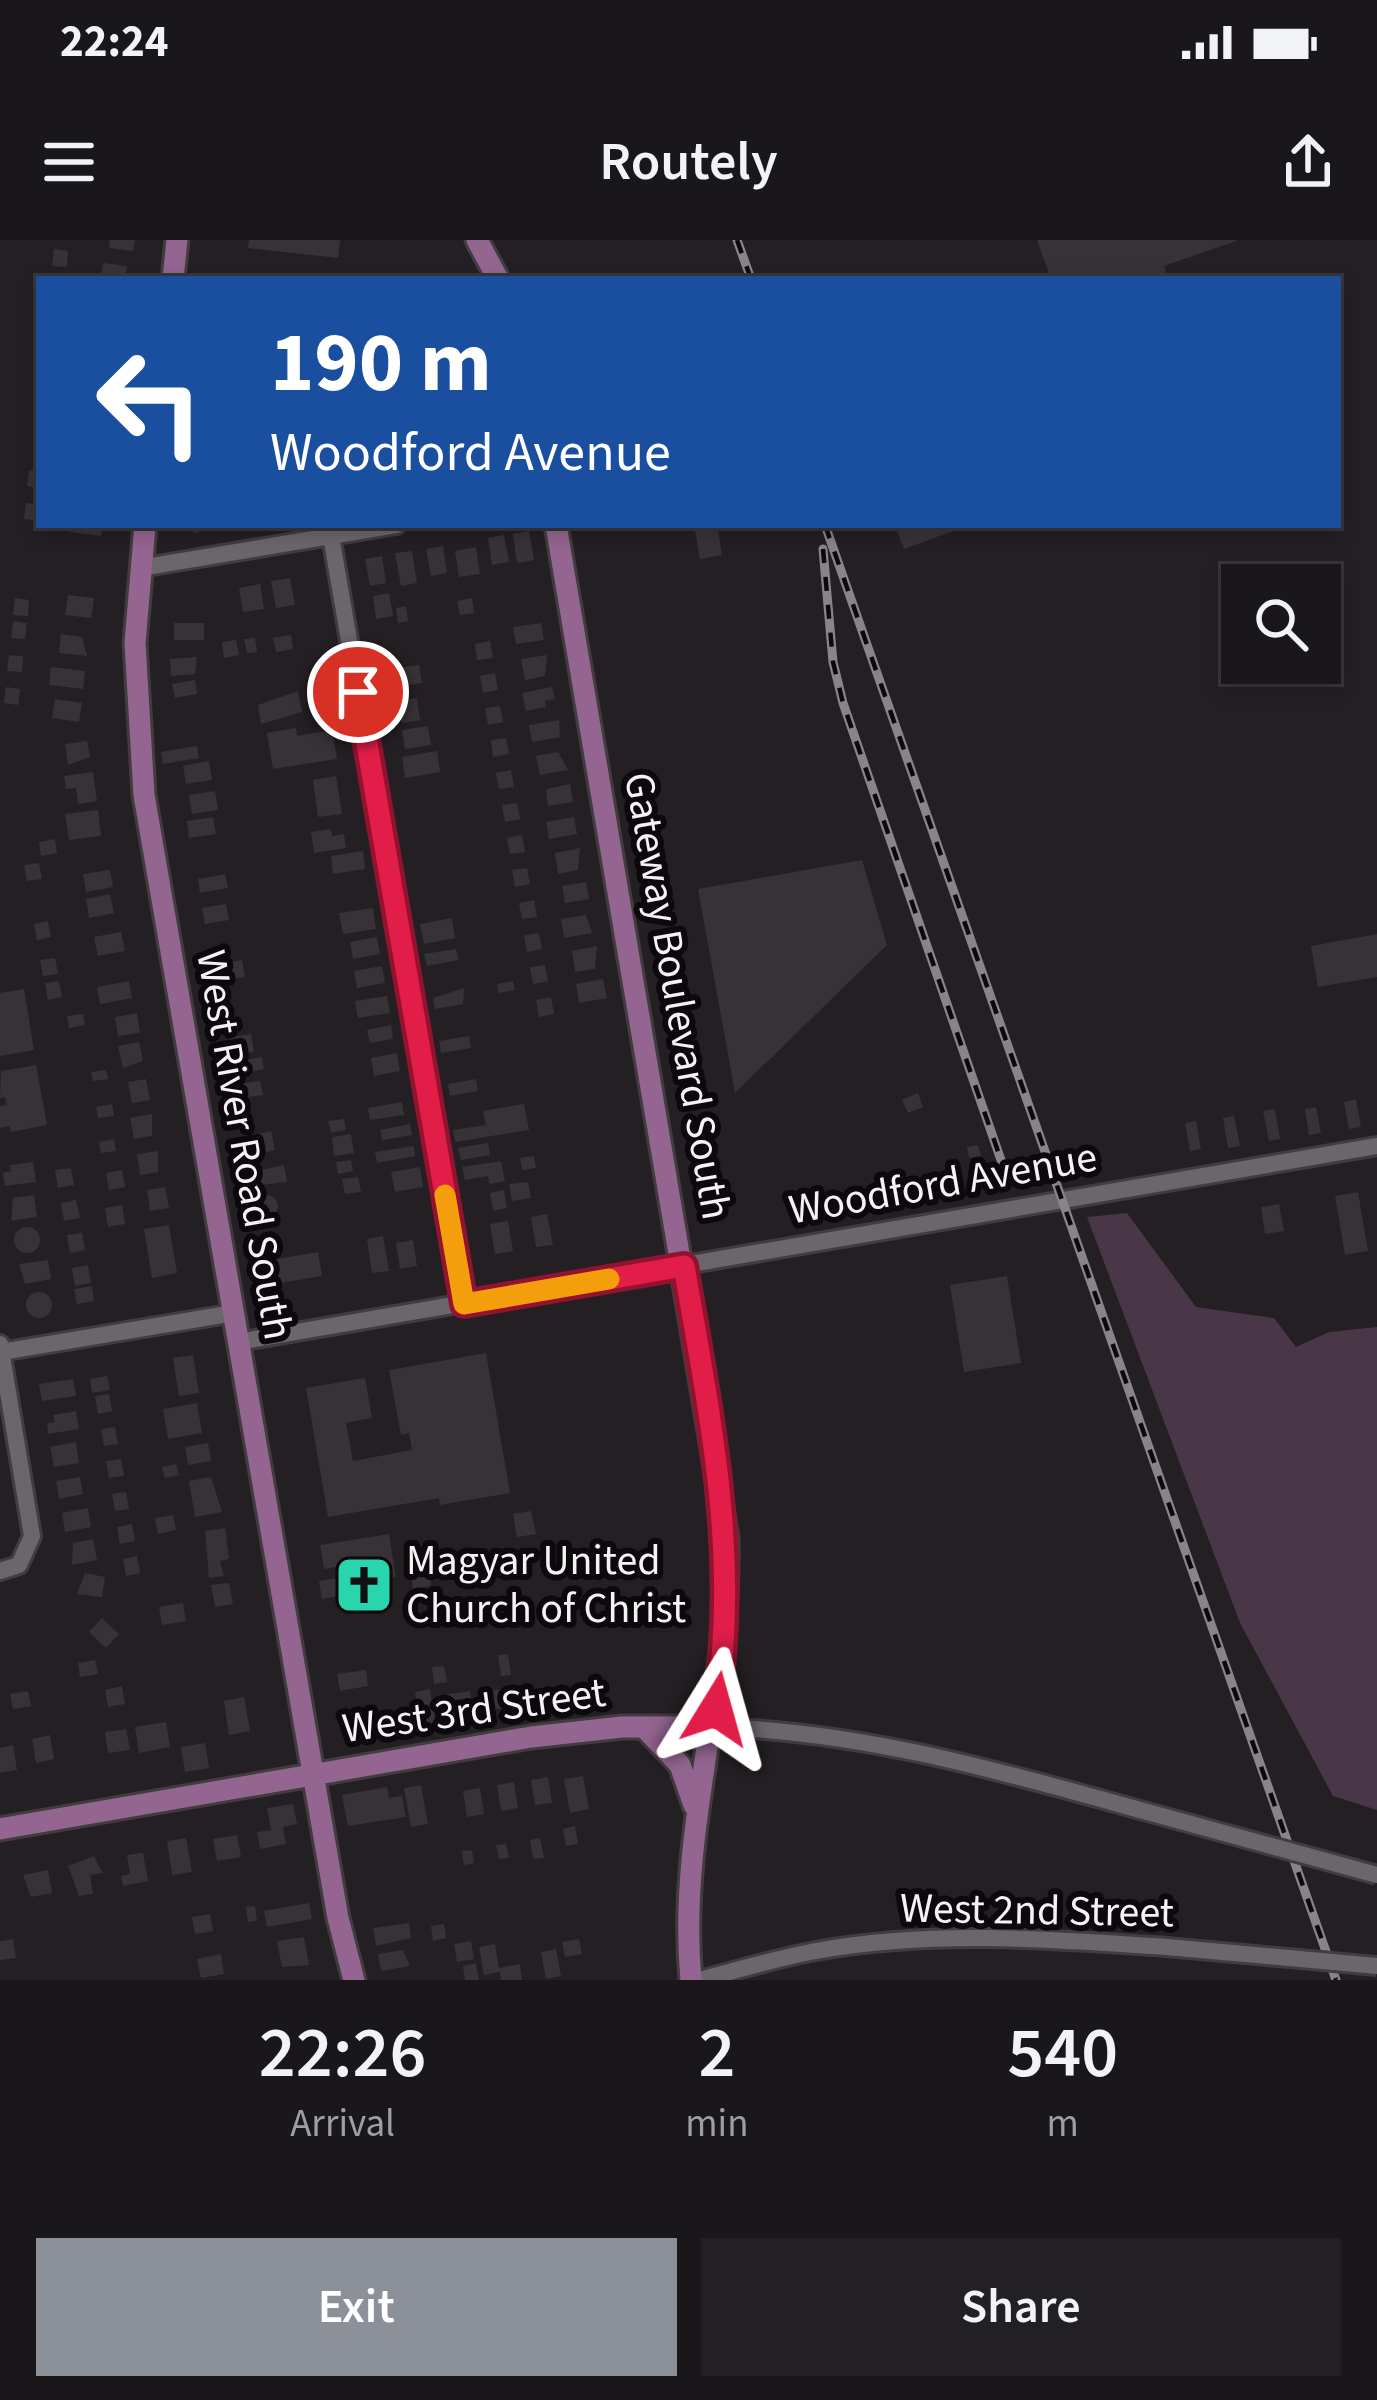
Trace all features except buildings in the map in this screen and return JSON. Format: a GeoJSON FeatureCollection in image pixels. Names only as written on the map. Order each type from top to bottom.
{"type":"FeatureCollection","features":[{"type":"Feature","properties":{"kind":"main road"},"geometry":{"type":"LineString","coordinates":[[173,276],[177,240]]}},
{"type":"Feature","properties":{"kind":"main road"},"geometry":{"type":"LineString","coordinates":[[477,240],[496,276]]}},
{"type":"Feature","properties":{"kind":"main road","name":"West River Road South"},"geometry":{"type":"LineString","coordinates":[[145,528],[135,644],[144,795],[314,1775],[354,1980]]}},
{"type":"Feature","properties":{"kind":"main road","name":"Gateway Boulevard South"},"geometry":{"type":"LineString","coordinates":[[557,528],[727,1538],[725,1650],[696,1811],[686,1898],[695,1980]]}},
{"type":"Feature","properties":{"kind":"main road"},"geometry":{"type":"LineString","coordinates":[[644,1727],[680,1765],[696,1811]]}},
{"type":"Feature","properties":{"kind":"main road","name":"West 3rd Street"},"geometry":{"type":"LineString","coordinates":[[0,1829],[531,1737],[644,1727],[713,1727]]}},
{"type":"Feature","properties":{"kind":"street"},"geometry":{"type":"LineString","coordinates":[[140,568],[379,528]]}},
{"type":"Feature","properties":{"kind":"street"},"geometry":{"type":"LineString","coordinates":[[332,536],[464,1304]]}},
{"type":"Feature","properties":{"kind":"street","name":"Woodford Avenue"},"geometry":{"type":"LineString","coordinates":[[238,1342],[1377,1146]]}},
{"type":"Feature","properties":{"kind":"street"},"geometry":{"type":"LineString","coordinates":[[0,1571],[19,1565],[32,1537],[1,1348],[234,1313]]}},
{"type":"Feature","properties":{"kind":"street","name":"West 3rd Street"},"geometry":{"type":"LineString","coordinates":[[713,1727],[787,1729],[878,1742],[1377,1875]]}},
{"type":"Feature","properties":{"kind":"street","name":"West 2nd Street"},"geometry":{"type":"LineString","coordinates":[[695,1980],[818,1950],[1003,1939],[1167,1947],[1377,1966]]}},
{"type":"Feature","properties":{"kind":"shaded area"},"geometry":{"type":"Polygon","coordinates":[[[1127,1213],[1196,1307],[1274,1318],[1296,1347],[1329,1332],[1377,1327],[1377,1810],[1333,1796],[1240,1623],[1087,1217],[1127,1213]]]}},
{"type":"Feature","properties":{"kind":"railway"},"geometry":{"type":"LineString","coordinates":[[737,240],[750,276]]}},
{"type":"Feature","properties":{"kind":"railway"},"geometry":{"type":"LineString","coordinates":[[826,528],[1336,1980]]}},
{"type":"Feature","properties":{"kind":"railway"},"geometry":{"type":"LineString","coordinates":[[823,549],[833,662],[843,703],[1002,1163]]}},
{"type":"Feature","properties":{"kind":"slow traffic"},"geometry":{"type":"LineString","coordinates":[[445,1195],[464,1304],[609,1279]]}},
{"type":"Feature","properties":{"kind":"place","name":"Magyar United Church of Christ"},"geometry":{"type":"Point","coordinates":[364,1585]}},
{"type":"Feature","properties":{"kind":"route"},"geometry":{"type":"LineString","coordinates":[[358,692],[464,1304],[684,1266],[727,1538],[729,1594],[716,1709]]}}]}
